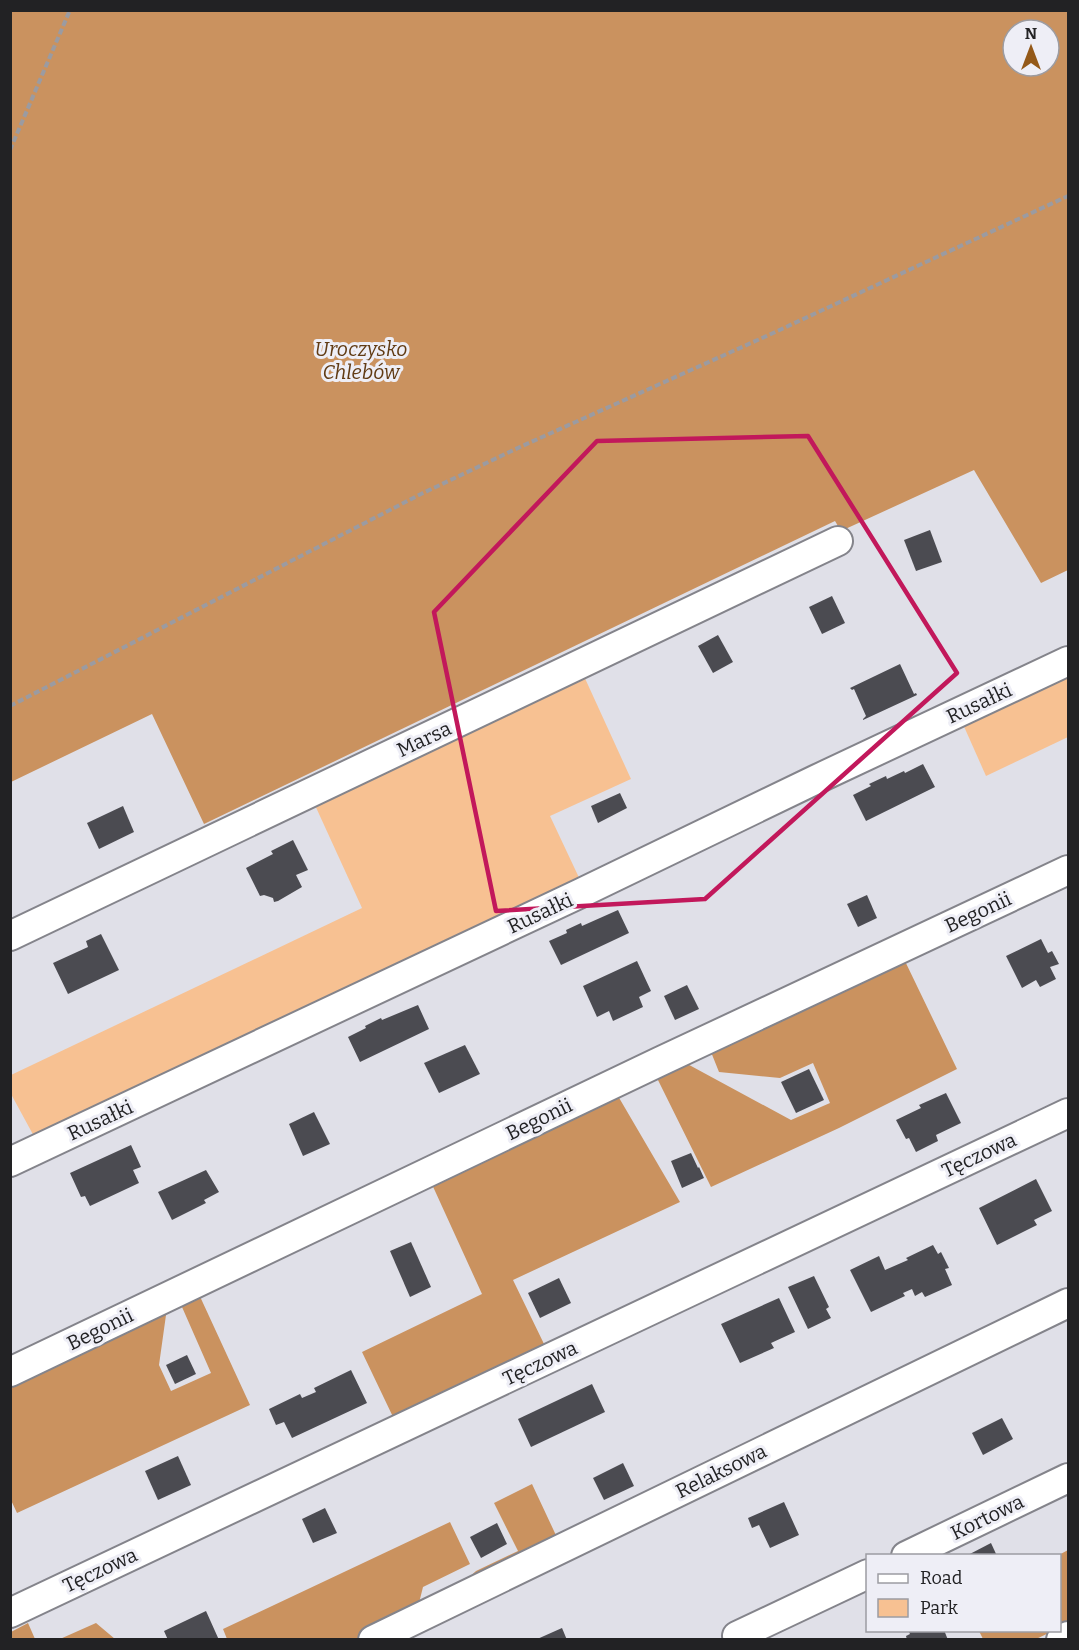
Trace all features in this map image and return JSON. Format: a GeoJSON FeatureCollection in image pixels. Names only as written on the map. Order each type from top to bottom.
{"type":"FeatureCollection","features":[{"type":"Feature","properties":{"kind":"street","name":"Marsa"},"geometry":{"type":"LineString","coordinates":[[10,936],[837,542]]}},
{"type":"Feature","properties":{"kind":"street","name":"Rusałki"},"geometry":{"type":"LineString","coordinates":[[10,1162],[1068,661]]}},
{"type":"Feature","properties":{"kind":"street","name":"Begonii"},"geometry":{"type":"LineString","coordinates":[[10,1372],[1068,870]]}},
{"type":"Feature","properties":{"kind":"street","name":"Tęczowa"},"geometry":{"type":"LineString","coordinates":[[10,1612],[1068,1113]]}},
{"type":"Feature","properties":{"kind":"street","name":"Relaksowa"},"geometry":{"type":"LineString","coordinates":[[373,1640],[1068,1303]]}},
{"type":"Feature","properties":{"kind":"street","name":"Kortowa"},"geometry":{"type":"LineString","coordinates":[[910,1554],[1068,1478]]}},
{"type":"Feature","properties":{"kind":"street"},"geometry":{"type":"LineString","coordinates":[[738,1636],[866,1574]]}},
{"type":"Feature","properties":{"kind":"street"},"geometry":{"type":"LineString","coordinates":[[1060,1640],[1068,1636]]}},
{"type":"Feature","properties":{"kind":"path"},"geometry":{"type":"LineString","coordinates":[[10,150],[70,10]]}},
{"type":"Feature","properties":{"kind":"path"},"geometry":{"type":"LineString","coordinates":[[10,706],[421,494],[1068,196]]}},
{"type":"Feature","properties":{"kind":"highlighted area"},"geometry":{"type":"Polygon","coordinates":[[[808,436],[957,673],[705,899],[496,911],[434,612],[597,441],[808,436]]]}},
{"type":"Feature","properties":{"kind":"green space","name":"Uroczysko Chlebów"},"geometry":{"type":"Polygon","coordinates":[[[11,11],[1068,11],[1068,570],[1041,583],[974,470],[841,531],[835,521],[204,824],[152,714],[11,782],[11,11]]]}},
{"type":"Feature","properties":{"kind":"green space"},"geometry":{"type":"Polygon","coordinates":[[[1068,671],[1068,737],[986,776],[962,722],[1068,671]]]}},
{"type":"Feature","properties":{"kind":"green space"},"geometry":{"type":"Polygon","coordinates":[[[583,674],[631,779],[550,816],[582,884],[36,1140],[11,1094],[11,1075],[362,908],[314,803],[583,674]]]}},
{"type":"Feature","properties":{"kind":"green space"},"geometry":{"type":"Polygon","coordinates":[[[903,957],[957,1069],[839,1128],[711,1187],[654,1072],[680,1060],[791,1120],[830,1103],[813,1063],[780,1078],[719,1072],[709,1047],[903,957]]]}},
{"type":"Feature","properties":{"kind":"green space"},"geometry":{"type":"Polygon","coordinates":[[[618,1096],[680,1202],[513,1280],[545,1346],[394,1419],[362,1352],[482,1294],[430,1180],[618,1096]]]}},
{"type":"Feature","properties":{"kind":"green space"},"geometry":{"type":"Polygon","coordinates":[[[197,1290],[250,1405],[17,1513],[10,1498],[10,1379],[155,1311],[166,1315],[159,1365],[171,1391],[211,1373],[182,1307],[184,1296],[197,1290]]]}},
{"type":"Feature","properties":{"kind":"green space"},"geometry":{"type":"Polygon","coordinates":[[[532,1484],[561,1546],[442,1602],[476,1571],[518,1551],[494,1503],[532,1484]]]}},
{"type":"Feature","properties":{"kind":"green space"},"geometry":{"type":"Polygon","coordinates":[[[450,1522],[470,1564],[423,1587],[416,1615],[364,1639],[227,1639],[223,1629],[450,1522]]]}},
{"type":"Feature","properties":{"kind":"green space"},"geometry":{"type":"Polygon","coordinates":[[[1068,1550],[1068,1623],[1061,1627],[1061,1554],[1068,1550]]]}},
{"type":"Feature","properties":{"kind":"green space"},"geometry":{"type":"Polygon","coordinates":[[[28,1623],[35,1639],[11,1639],[11,1632],[28,1623]]]}},
{"type":"Feature","properties":{"kind":"green space"},"geometry":{"type":"Polygon","coordinates":[[[96,1623],[115,1639],[60,1639],[96,1623]]]}},
{"type":"Feature","properties":{"kind":"green space"},"geometry":{"type":"Polygon","coordinates":[[[980,1632],[1051,1632],[1034,1640],[983,1639],[980,1632]]]}},
{"type":"Feature","properties":{"kind":"building"},"geometry":{"type":"Polygon","coordinates":[[[930,530],[942,562],[916,571],[904,540],[930,530]]]}},
{"type":"Feature","properties":{"kind":"building"},"geometry":{"type":"Polygon","coordinates":[[[832,596],[845,623],[822,634],[809,607],[832,596]]]}},
{"type":"Feature","properties":{"kind":"building"},"geometry":{"type":"Polygon","coordinates":[[[718,635],[733,662],[713,673],[698,646],[718,635]]]}},
{"type":"Feature","properties":{"kind":"building"},"geometry":{"type":"Polygon","coordinates":[[[900,664],[914,694],[917,695],[863,720],[866,716],[854,689],[850,688],[900,664]]]}},
{"type":"Feature","properties":{"kind":"building"},"geometry":{"type":"Polygon","coordinates":[[[923,764],[935,787],[866,821],[853,795],[886,776],[887,779],[923,764]]]}},
{"type":"Feature","properties":{"kind":"building"},"geometry":{"type":"Polygon","coordinates":[[[620,793],[627,808],[598,823],[591,806],[620,793]]]}},
{"type":"Feature","properties":{"kind":"building"},"geometry":{"type":"Polygon","coordinates":[[[123,806],[134,832],[99,849],[87,823],[123,806]]]}},
{"type":"Feature","properties":{"kind":"building"},"geometry":{"type":"Polygon","coordinates":[[[293,840],[308,870],[296,875],[302,887],[274,902],[273,898],[260,896],[246,868],[273,854],[271,851],[293,840]]]}},
{"type":"Feature","properties":{"kind":"building"},"geometry":{"type":"Polygon","coordinates":[[[867,895],[877,918],[858,927],[847,904],[867,895]]]}},
{"type":"Feature","properties":{"kind":"building"},"geometry":{"type":"Polygon","coordinates":[[[618,910],[629,933],[561,965],[549,941],[567,933],[566,930],[581,923],[582,926],[618,910]]]}},
{"type":"Feature","properties":{"kind":"building"},"geometry":{"type":"Polygon","coordinates":[[[101,934],[119,970],[68,994],[53,963],[88,947],[86,941],[101,934]]]}},
{"type":"Feature","properties":{"kind":"building"},"geometry":{"type":"Polygon","coordinates":[[[1041,939],[1048,953],[1052,951],[1059,964],[1050,967],[1056,979],[1040,987],[1036,980],[1022,988],[1006,956],[1041,939]]]}},
{"type":"Feature","properties":{"kind":"building"},"geometry":{"type":"Polygon","coordinates":[[[637,961],[651,991],[639,997],[643,1007],[613,1021],[609,1011],[597,1017],[583,986],[637,961]]]}},
{"type":"Feature","properties":{"kind":"building"},"geometry":{"type":"Polygon","coordinates":[[[687,985],[699,1009],[675,1020],[664,996],[687,985]]]}},
{"type":"Feature","properties":{"kind":"building"},"geometry":{"type":"Polygon","coordinates":[[[418,1005],[429,1029],[360,1062],[348,1037],[381,1018],[382,1020],[418,1005]]]}},
{"type":"Feature","properties":{"kind":"building"},"geometry":{"type":"Polygon","coordinates":[[[465,1045],[480,1074],[439,1093],[424,1063],[465,1045]]]}},
{"type":"Feature","properties":{"kind":"building"},"geometry":{"type":"Polygon","coordinates":[[[809,1069],[824,1100],[796,1113],[781,1082],[809,1069]]]}},
{"type":"Feature","properties":{"kind":"building"},"geometry":{"type":"Polygon","coordinates":[[[946,1093],[961,1123],[936,1135],[938,1141],[916,1152],[896,1120],[921,1108],[919,1105],[946,1093]]]}},
{"type":"Feature","properties":{"kind":"building"},"geometry":{"type":"Polygon","coordinates":[[[314,1112],[330,1144],[303,1156],[289,1124],[314,1112]]]}},
{"type":"Feature","properties":{"kind":"building"},"geometry":{"type":"Polygon","coordinates":[[[131,1145],[141,1167],[133,1170],[139,1183],[90,1206],[85,1196],[81,1197],[70,1173],[131,1145]]]}},
{"type":"Feature","properties":{"kind":"building"},"geometry":{"type":"Polygon","coordinates":[[[691,1153],[704,1178],[682,1188],[671,1161],[691,1153]]]}},
{"type":"Feature","properties":{"kind":"building"},"geometry":{"type":"Polygon","coordinates":[[[206,1170],[219,1192],[204,1200],[206,1203],[172,1220],[158,1192],[206,1170]]]}},
{"type":"Feature","properties":{"kind":"building"},"geometry":{"type":"Polygon","coordinates":[[[1036,1179],[1052,1211],[1034,1220],[1037,1225],[997,1245],[979,1208],[1036,1179]]]}},
{"type":"Feature","properties":{"kind":"building"},"geometry":{"type":"Polygon","coordinates":[[[411,1242],[431,1287],[410,1297],[390,1251],[411,1242]]]}},
{"type":"Feature","properties":{"kind":"building"},"geometry":{"type":"Polygon","coordinates":[[[933,1245],[938,1254],[941,1252],[949,1268],[945,1269],[952,1285],[925,1297],[922,1292],[915,1296],[912,1289],[903,1293],[905,1296],[871,1312],[850,1270],[879,1256],[885,1270],[933,1245]]]}},
{"type":"Feature","properties":{"kind":"building"},"geometry":{"type":"Polygon","coordinates":[[[814,1276],[829,1307],[826,1309],[831,1318],[808,1329],[788,1287],[814,1276]]]}},
{"type":"Feature","properties":{"kind":"building"},"geometry":{"type":"Polygon","coordinates":[[[559,1278],[571,1303],[540,1318],[528,1293],[559,1278]]]}},
{"type":"Feature","properties":{"kind":"building"},"geometry":{"type":"Polygon","coordinates":[[[779,1298],[795,1332],[771,1343],[774,1348],[740,1363],[721,1324],[779,1298]]]}},
{"type":"Feature","properties":{"kind":"building"},"geometry":{"type":"Polygon","coordinates":[[[187,1355],[196,1374],[175,1384],[166,1365],[187,1355]]]}},
{"type":"Feature","properties":{"kind":"building"},"geometry":{"type":"Polygon","coordinates":[[[351,1370],[367,1403],[292,1438],[284,1422],[276,1425],[269,1409],[300,1394],[302,1398],[316,1392],[314,1388],[351,1370]]]}},
{"type":"Feature","properties":{"kind":"building"},"geometry":{"type":"Polygon","coordinates":[[[592,1384],[605,1412],[531,1447],[518,1419],[592,1384]]]}},
{"type":"Feature","properties":{"kind":"building"},"geometry":{"type":"Polygon","coordinates":[[[1002,1418],[1013,1439],[983,1455],[972,1433],[1002,1418]]]}},
{"type":"Feature","properties":{"kind":"building"},"geometry":{"type":"Polygon","coordinates":[[[178,1456],[191,1485],[158,1500],[145,1471],[178,1456]]]}},
{"type":"Feature","properties":{"kind":"building"},"geometry":{"type":"Polygon","coordinates":[[[623,1463],[634,1486],[604,1500],[593,1478],[623,1463]]]}},
{"type":"Feature","properties":{"kind":"building"},"geometry":{"type":"Polygon","coordinates":[[[784,1502],[799,1535],[770,1548],[759,1525],[752,1528],[748,1518],[784,1502]]]}},
{"type":"Feature","properties":{"kind":"building"},"geometry":{"type":"Polygon","coordinates":[[[325,1508],[337,1533],[313,1543],[302,1519],[325,1508]]]}},
{"type":"Feature","properties":{"kind":"building"},"geometry":{"type":"Polygon","coordinates":[[[497,1523],[507,1544],[481,1558],[470,1537],[497,1523]]]}},
{"type":"Feature","properties":{"kind":"building"},"geometry":{"type":"Polygon","coordinates":[[[991,1543],[996,1554],[970,1554],[991,1543]]]}},
{"type":"Feature","properties":{"kind":"building"},"geometry":{"type":"Polygon","coordinates":[[[206,1611],[219,1640],[199,1640],[198,1638],[168,1640],[164,1631],[206,1611]]]}},
{"type":"Feature","properties":{"kind":"building"},"geometry":{"type":"Polygon","coordinates":[[[562,1628],[567,1640],[535,1640],[562,1628]]]}},
{"type":"Feature","properties":{"kind":"building"},"geometry":{"type":"Polygon","coordinates":[[[909,1632],[945,1632],[948,1640],[907,1640],[906,1636],[910,1634],[909,1632]]]}}]}
